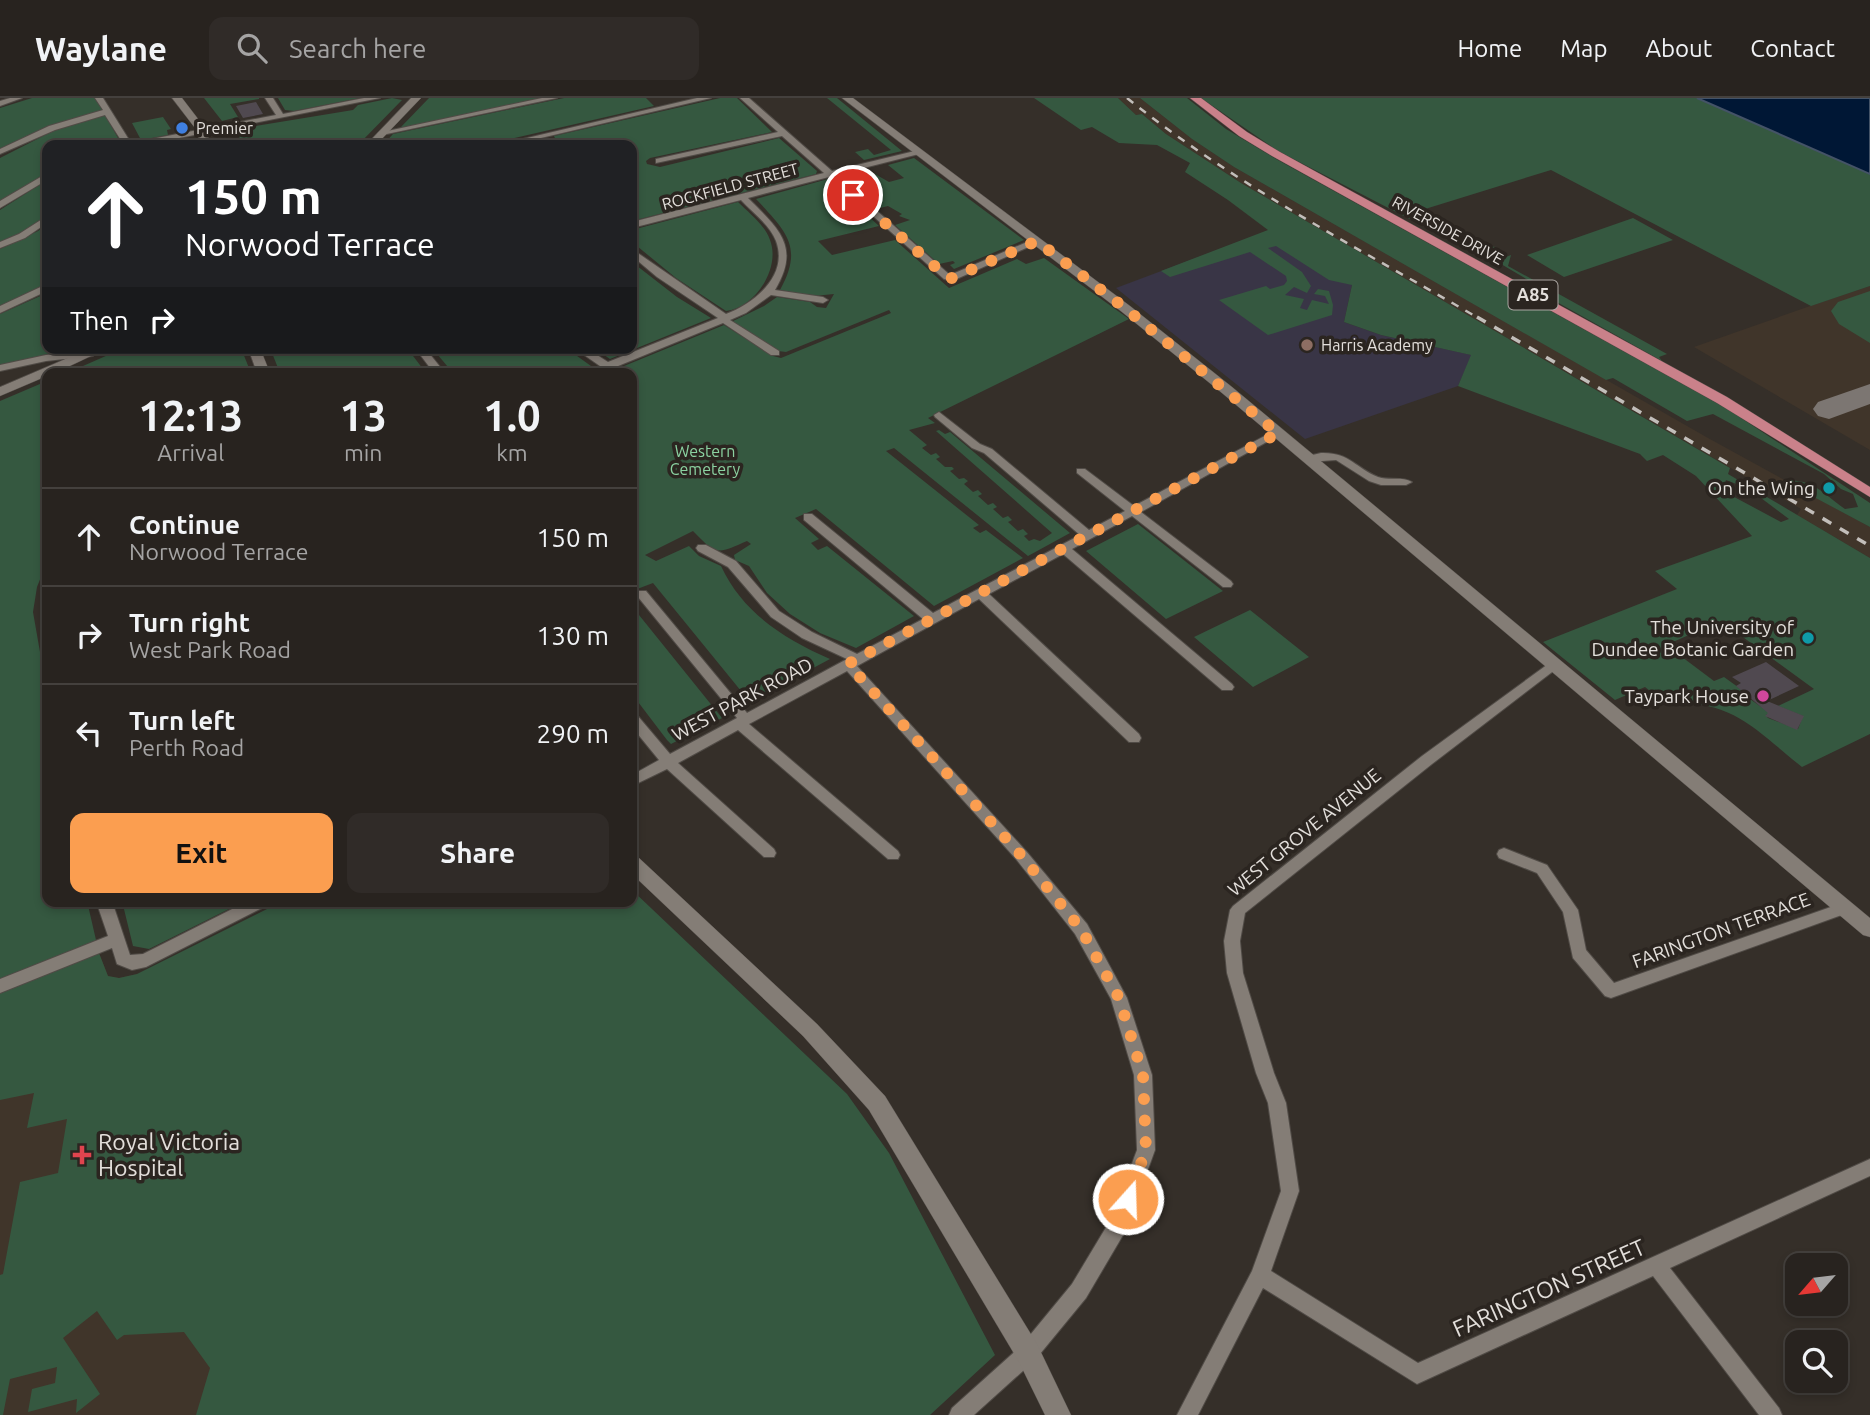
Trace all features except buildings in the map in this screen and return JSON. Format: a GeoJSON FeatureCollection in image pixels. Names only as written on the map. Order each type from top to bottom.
{"type":"FeatureCollection","features":[{"type":"Feature","properties":{"kind":"main road","name":"RIVERSIDE DRIVE"},"geometry":{"type":"LineString","coordinates":[[1195,98],[1242,134],[1276,154],[1722,400],[1870,493]]}},
{"type":"Feature","properties":{"kind":"street"},"geometry":{"type":"LineString","coordinates":[[0,104],[18,98]]}},
{"type":"Feature","properties":{"kind":"street"},"geometry":{"type":"LineString","coordinates":[[99,98],[127,140]]}},
{"type":"Feature","properties":{"kind":"street"},"geometry":{"type":"LineString","coordinates":[[177,98],[203,133],[205,140]]}},
{"type":"Feature","properties":{"kind":"street"},"geometry":{"type":"LineString","coordinates":[[269,98],[281,117]]}},
{"type":"Feature","properties":{"kind":"street"},"geometry":{"type":"LineString","coordinates":[[160,140],[376,98]]}},
{"type":"Feature","properties":{"kind":"street"},"geometry":{"type":"LineString","coordinates":[[376,140],[416,98]]}},
{"type":"Feature","properties":{"kind":"street"},"geometry":{"type":"LineString","coordinates":[[382,133],[553,98]]}},
{"type":"Feature","properties":{"kind":"street"},"geometry":{"type":"LineString","coordinates":[[657,98],[666,107]]}},
{"type":"Feature","properties":{"kind":"street"},"geometry":{"type":"LineString","coordinates":[[522,140],[707,98]]}},
{"type":"Feature","properties":{"kind":"street"},"geometry":{"type":"LineString","coordinates":[[744,98],[947,277],[952,278],[1034,239]]}},
{"type":"Feature","properties":{"kind":"street"},"geometry":{"type":"LineString","coordinates":[[850,101],[1034,239],[1227,390],[1870,929]]}},
{"type":"Feature","properties":{"kind":"street"},"geometry":{"type":"LineString","coordinates":[[0,152],[52,128],[107,112]]}},
{"type":"Feature","properties":{"kind":"street"},"geometry":{"type":"LineString","coordinates":[[659,161],[783,133]]}},
{"type":"Feature","properties":{"kind":"street"},"geometry":{"type":"LineString","coordinates":[[545,135],[547,140]]}},
{"type":"Feature","properties":{"kind":"street","name":"ROCKFIELD STREET"},"geometry":{"type":"LineString","coordinates":[[637,224],[916,152]]}},
{"type":"Feature","properties":{"kind":"street"},"geometry":{"type":"LineString","coordinates":[[0,205],[42,180]]}},
{"type":"Feature","properties":{"kind":"street"},"geometry":{"type":"LineString","coordinates":[[637,354],[724,319],[758,302],[769,292],[778,278],[783,261],[782,242],[771,226],[743,197]]}},
{"type":"Feature","properties":{"kind":"street"},"geometry":{"type":"LineString","coordinates":[[0,246],[42,222]]}},
{"type":"Feature","properties":{"kind":"street"},"geometry":{"type":"LineString","coordinates":[[637,256],[775,353]]}},
{"type":"Feature","properties":{"kind":"street"},"geometry":{"type":"LineString","coordinates":[[0,310],[42,289]]}},
{"type":"Feature","properties":{"kind":"street"},"geometry":{"type":"LineString","coordinates":[[769,292],[823,300]]}},
{"type":"Feature","properties":{"kind":"street"},"geometry":{"type":"LineString","coordinates":[[0,368],[75,354]]}},
{"type":"Feature","properties":{"kind":"street"},"geometry":{"type":"LineString","coordinates":[[56,368],[89,354]]}},
{"type":"Feature","properties":{"kind":"street"},"geometry":{"type":"LineString","coordinates":[[425,354],[436,368]]}},
{"type":"Feature","properties":{"kind":"street"},"geometry":{"type":"LineString","coordinates":[[588,354],[607,366]]}},
{"type":"Feature","properties":{"kind":"street"},"geometry":{"type":"LineString","coordinates":[[602,368],[637,354]]}},
{"type":"Feature","properties":{"kind":"street"},"geometry":{"type":"LineString","coordinates":[[0,392],[42,374]]}},
{"type":"Feature","properties":{"kind":"street"},"geometry":{"type":"LineString","coordinates":[[939,415],[976,446],[988,451],[1089,536]]}},
{"type":"Feature","properties":{"kind":"street","name":"WEST PARK ROAD"},"geometry":{"type":"LineString","coordinates":[[637,778],[1278,433]]}},
{"type":"Feature","properties":{"kind":"street"},"geometry":{"type":"LineString","coordinates":[[1307,457],[1338,456],[1373,479],[1406,482]]}},
{"type":"Feature","properties":{"kind":"street"},"geometry":{"type":"LineString","coordinates":[[1081,471],[1227,584]]}},
{"type":"Feature","properties":{"kind":"street"},"geometry":{"type":"LineString","coordinates":[[808,517],[933,620]]}},
{"type":"Feature","properties":{"kind":"street"},"geometry":{"type":"LineString","coordinates":[[702,548],[732,564],[775,614],[853,661],[1021,855],[1081,929],[1119,998],[1143,1075],[1146,1150],[1119,1224],[1079,1291],[1028,1353],[959,1415]]}},
{"type":"Feature","properties":{"kind":"street"},"geometry":{"type":"LineString","coordinates":[[1065,549],[1227,687]]}},
{"type":"Feature","properties":{"kind":"street"},"geometry":{"type":"LineString","coordinates":[[642,594],[741,721],[893,855]]}},
{"type":"Feature","properties":{"kind":"street"},"geometry":{"type":"LineString","coordinates":[[981,594],[1134,738]]}},
{"type":"Feature","properties":{"kind":"street","name":"WEST GROVE AVENUE"},"geometry":{"type":"LineString","coordinates":[[1187,1415],[1260,1275],[1290,1191],[1277,1103],[1265,1073],[1235,973],[1232,941],[1233,924],[1238,910],[1427,760],[1555,663]]}},
{"type":"Feature","properties":{"kind":"street"},"geometry":{"type":"LineString","coordinates":[[637,724],[667,761],[769,853]]}},
{"type":"Feature","properties":{"kind":"street","name":"FARINGTON TERRACE"},"geometry":{"type":"LineString","coordinates":[[1504,854],[1542,869],[1570,910],[1579,953],[1611,991],[1845,908]]}},
{"type":"Feature","properties":{"kind":"street"},"geometry":{"type":"LineString","coordinates":[[637,868],[810,1030],[877,1103],[1028,1353],[1058,1415]]}},
{"type":"Feature","properties":{"kind":"street"},"geometry":{"type":"LineString","coordinates":[[106,907],[123,959],[132,963],[145,960],[251,907]]}},
{"type":"Feature","properties":{"kind":"street"},"geometry":{"type":"LineString","coordinates":[[0,986],[115,940]]}},
{"type":"Feature","properties":{"kind":"street","name":"FARINGTON STREET"},"geometry":{"type":"LineString","coordinates":[[1260,1275],[1417,1374],[1870,1167]]}},
{"type":"Feature","properties":{"kind":"street"},"geometry":{"type":"LineString","coordinates":[[1657,1266],[1772,1415]]}},
{"type":"Feature","properties":{"kind":"shaded area"},"geometry":{"type":"Polygon","coordinates":[[[1118,98],[1140,98],[1192,139],[1234,167],[1708,438],[1870,527],[1870,558],[1797,515],[1801,509],[1241,183],[1166,134],[1142,114],[1136,115],[1118,98]]]}},
{"type":"Feature","properties":{"kind":"shaded area","name":"Harris Academy"},"geometry":{"type":"Polygon","coordinates":[[[1268,231],[1352,285],[1344,322],[1381,335],[1472,355],[1458,386],[1305,439],[1116,288],[1268,231]]]}},
{"type":"Feature","properties":{"kind":"shaded area"},"geometry":{"type":"Polygon","coordinates":[[[1870,286],[1870,450],[1694,347],[1813,305],[1870,286]]]}},
{"type":"Feature","properties":{"kind":"shaded area","name":"Royal Victoria Hospital"},"geometry":{"type":"Polygon","coordinates":[[[99,953],[108,976],[119,978],[137,974],[276,1415],[0,1415],[0,993],[99,953]]]}},
{"type":"Feature","properties":{"kind":"green space"},"geometry":{"type":"Polygon","coordinates":[[[32,98],[96,98],[103,111],[0,150],[0,108],[32,98]]]}},
{"type":"Feature","properties":{"kind":"green space"},"geometry":{"type":"Polygon","coordinates":[[[204,98],[259,99],[230,104],[238,117],[222,121],[204,98]]]}},
{"type":"Feature","properties":{"kind":"green space"},"geometry":{"type":"Polygon","coordinates":[[[278,98],[360,98],[294,111],[285,110],[278,98]]]}},
{"type":"Feature","properties":{"kind":"green space"},"geometry":{"type":"Polygon","coordinates":[[[392,98],[402,100],[363,140],[240,140],[239,135],[251,133],[250,127],[353,110],[358,105],[392,98]]]}},
{"type":"Feature","properties":{"kind":"green space"},"geometry":{"type":"Polygon","coordinates":[[[429,98],[541,98],[400,128],[429,98]]]}},
{"type":"Feature","properties":{"kind":"green space"},"geometry":{"type":"Polygon","coordinates":[[[564,98],[646,98],[654,106],[506,140],[388,140],[393,134],[564,98]]]}},
{"type":"Feature","properties":{"kind":"green space"},"geometry":{"type":"Polygon","coordinates":[[[720,98],[737,98],[772,132],[650,158],[646,161],[647,164],[660,167],[779,138],[817,171],[816,174],[637,220],[637,140],[556,140],[554,136],[720,98]]]}},
{"type":"Feature","properties":{"kind":"green space"},"geometry":{"type":"Polygon","coordinates":[[[827,98],[837,98],[902,151],[864,160],[855,152],[868,149],[874,155],[891,150],[827,98]]]}},
{"type":"Feature","properties":{"kind":"green space"},"geometry":{"type":"Polygon","coordinates":[[[1034,98],[1118,98],[1136,115],[1142,114],[1166,134],[1241,183],[1730,468],[1728,474],[1870,558],[1870,734],[1802,767],[1755,728],[1725,711],[1688,703],[1665,703],[1645,687],[1615,700],[1543,642],[1677,589],[1655,571],[1752,536],[1696,476],[1663,455],[1647,461],[1640,454],[1458,386],[1471,355],[1381,335],[1344,322],[1352,285],[1329,280],[1276,246],[1268,248],[1302,272],[1311,286],[1307,293],[1294,287],[1285,295],[1304,299],[1300,308],[1307,310],[1312,300],[1329,304],[1325,296],[1314,294],[1318,289],[1329,291],[1333,305],[1332,315],[1268,335],[1219,300],[1266,286],[1270,289],[1284,285],[1287,281],[1286,276],[1250,252],[1170,277],[1161,271],[1268,230],[1185,172],[1190,163],[1157,145],[1119,143],[1092,127],[1081,130],[1034,98]],[[1726,480],[1723,491],[1781,522],[1789,519],[1749,489],[1726,480]],[[1721,621],[1666,645],[1714,681],[1724,677],[1770,713],[1766,715],[1768,718],[1798,729],[1803,716],[1778,706],[1814,689],[1721,621]]]}},
{"type":"Feature","properties":{"kind":"green space"},"geometry":{"type":"Polygon","coordinates":[[[1140,98],[1187,98],[1226,129],[1276,159],[1726,408],[1870,503],[1870,527],[1784,481],[1794,480],[1810,484],[1845,509],[1858,507],[1853,494],[1841,489],[1824,474],[1713,414],[1687,421],[1613,378],[1606,380],[1234,167],[1192,139],[1140,98]]]}},
{"type":"Feature","properties":{"kind":"green space"},"geometry":{"type":"Polygon","coordinates":[[[1201,98],[1697,98],[1870,174],[1870,286],[1811,306],[1551,170],[1409,214],[1466,245],[1497,247],[1483,250],[1462,246],[1278,151],[1201,98]]]}},
{"type":"Feature","properties":{"kind":"green space"},"geometry":{"type":"Polygon","coordinates":[[[105,115],[119,140],[42,140],[42,177],[0,202],[0,158],[53,131],[105,115]]]}},
{"type":"Feature","properties":{"kind":"green space"},"geometry":{"type":"Polygon","coordinates":[[[163,117],[171,129],[167,130],[168,135],[141,140],[132,123],[163,117]]]}},
{"type":"Feature","properties":{"kind":"green space"},"geometry":{"type":"Polygon","coordinates":[[[914,158],[1024,240],[954,269],[950,265],[955,263],[953,261],[939,264],[895,225],[910,220],[899,216],[902,214],[888,206],[876,209],[862,196],[868,193],[858,192],[852,186],[861,184],[854,178],[865,175],[862,171],[868,170],[889,182],[904,178],[888,165],[914,158]]]}},
{"type":"Feature","properties":{"kind":"green space","name":"Western Cemetery"},"geometry":{"type":"Polygon","coordinates":[[[828,179],[879,226],[818,241],[832,255],[895,240],[949,288],[1017,259],[1026,264],[1044,258],[1129,319],[928,418],[935,423],[909,430],[927,445],[922,448],[931,455],[936,453],[940,457],[936,459],[945,467],[952,467],[954,469],[950,471],[959,479],[968,481],[964,484],[973,492],[978,490],[982,494],[978,496],[988,505],[993,503],[997,507],[993,509],[1003,518],[1008,516],[1012,520],[1008,522],[1018,531],[1023,529],[1028,534],[1024,536],[1029,541],[1040,541],[1052,533],[936,431],[945,434],[950,432],[1070,533],[1028,556],[894,448],[886,451],[979,525],[973,528],[980,533],[986,530],[1023,558],[934,606],[816,509],[795,518],[819,539],[811,543],[818,550],[827,546],[914,616],[856,648],[820,633],[790,614],[767,593],[749,566],[735,560],[734,555],[751,544],[747,541],[718,550],[707,545],[693,531],[645,555],[656,561],[689,546],[699,556],[721,566],[741,597],[766,622],[796,642],[830,659],[750,702],[653,583],[637,589],[637,368],[619,368],[724,325],[773,356],[781,358],[891,313],[889,310],[786,352],[778,351],[731,322],[777,297],[810,302],[817,307],[826,308],[834,294],[814,296],[780,290],[791,262],[791,251],[783,231],[756,199],[828,179]]]}},
{"type":"Feature","properties":{"kind":"green space"},"geometry":{"type":"Polygon","coordinates":[[[42,183],[42,220],[22,235],[0,244],[0,210],[42,183]]]}},
{"type":"Feature","properties":{"kind":"green space"},"geometry":{"type":"Polygon","coordinates":[[[738,202],[764,229],[770,240],[772,262],[769,274],[756,295],[747,303],[726,311],[676,278],[637,246],[637,229],[738,202]]]}},
{"type":"Feature","properties":{"kind":"green space"},"geometry":{"type":"Polygon","coordinates":[[[1633,218],[1673,240],[1564,277],[1527,255],[1633,218]]]}},
{"type":"Feature","properties":{"kind":"green space"},"geometry":{"type":"Polygon","coordinates":[[[42,228],[42,286],[0,307],[0,249],[42,228]]]}},
{"type":"Feature","properties":{"kind":"green space"},"geometry":{"type":"Polygon","coordinates":[[[1511,255],[1508,266],[1667,354],[1659,357],[1662,361],[1530,287],[1533,283],[1501,264],[1501,259],[1511,255]]]}},
{"type":"Feature","properties":{"kind":"green space"},"geometry":{"type":"Polygon","coordinates":[[[637,266],[677,297],[711,318],[637,348],[637,266]]]}},
{"type":"Feature","properties":{"kind":"green space"},"geometry":{"type":"Polygon","coordinates":[[[1870,291],[1870,343],[1839,324],[1831,311],[1838,302],[1870,291]]]}},
{"type":"Feature","properties":{"kind":"green space"},"geometry":{"type":"Polygon","coordinates":[[[42,295],[42,354],[55,354],[0,366],[0,314],[42,295]]]}},
{"type":"Feature","properties":{"kind":"green space"},"geometry":{"type":"Polygon","coordinates":[[[110,354],[243,354],[249,368],[78,368],[110,354]]]}},
{"type":"Feature","properties":{"kind":"green space"},"geometry":{"type":"Polygon","coordinates":[[[272,354],[412,354],[422,368],[278,368],[272,354]]]}},
{"type":"Feature","properties":{"kind":"green space"},"geometry":{"type":"Polygon","coordinates":[[[437,354],[574,354],[591,366],[586,368],[449,368],[437,354]]]}},
{"type":"Feature","properties":{"kind":"green space"},"geometry":{"type":"Polygon","coordinates":[[[603,354],[622,354],[610,359],[603,354]]]}},
{"type":"Feature","properties":{"kind":"green space"},"geometry":{"type":"Polygon","coordinates":[[[42,383],[42,574],[33,612],[42,663],[42,907],[88,907],[99,953],[108,976],[119,978],[137,974],[271,907],[637,907],[637,895],[847,1094],[889,1153],[995,1355],[930,1415],[196,1415],[210,1368],[184,1332],[124,1335],[117,1340],[97,1311],[63,1338],[100,1394],[76,1413],[77,1399],[28,1412],[32,1389],[55,1383],[57,1367],[10,1379],[3,1415],[0,1415],[0,1275],[3,1274],[20,1182],[58,1173],[67,1119],[27,1128],[34,1093],[0,1100],[0,401],[42,383]]]}},
{"type":"Feature","properties":{"kind":"green space"},"geometry":{"type":"Polygon","coordinates":[[[1138,524],[1223,591],[1166,619],[1086,551],[1138,524]]]}},
{"type":"Feature","properties":{"kind":"green space"},"geometry":{"type":"Polygon","coordinates":[[[1250,610],[1309,657],[1253,687],[1194,637],[1250,610]]]}},
{"type":"Feature","properties":{"kind":"green space"},"geometry":{"type":"Polygon","coordinates":[[[637,612],[722,718],[671,744],[637,701],[637,612]]]}},
{"type":"Feature","properties":{"kind":"green space"},"geometry":{"type":"Polygon","coordinates":[[[123,907],[233,907],[149,949],[133,946],[123,907]]]}},
{"type":"Feature","properties":{"kind":"water"},"geometry":{"type":"Polygon","coordinates":[[[1697,98],[1870,98],[1870,174],[1697,98]]]}},
{"type":"Feature","properties":{"kind":"taxiway"},"geometry":{"type":"LineString","coordinates":[[1829,409],[1870,393]]}},
{"type":"Feature","properties":{"kind":"railway"},"geometry":{"type":"LineString","coordinates":[[1127,98],[1168,130],[1255,188],[1480,319]]}},
{"type":"Feature","properties":{"kind":"railway"},"geometry":{"type":"LineString","coordinates":[[1477,317],[1870,546]]}},
{"type":"Feature","properties":{"kind":"place","name":"Premier"},"geometry":{"type":"Point","coordinates":[182,128]}},
{"type":"Feature","properties":{"kind":"place","name":"Harris Academy"},"geometry":{"type":"Point","coordinates":[1307,345]}},
{"type":"Feature","properties":{"kind":"place","name":"On the Wing"},"geometry":{"type":"Point","coordinates":[1829,488]}},
{"type":"Feature","properties":{"kind":"place","name":"The University of Dundee Botanic Garden"},"geometry":{"type":"Point","coordinates":[1808,638]}},
{"type":"Feature","properties":{"kind":"place","name":"Taypark House"},"geometry":{"type":"Point","coordinates":[1763,696]}},
{"type":"Feature","properties":{"kind":"place","name":"Royal Victoria Hospital"},"geometry":{"type":"Point","coordinates":[82,1155]}},
{"type":"Feature","properties":{"kind":"route"},"geometry":{"type":"LineString","coordinates":[[853,195],[947,277],[952,278],[1037,241],[1126,309],[1278,433],[848,664],[1021,855],[1081,929],[1119,998],[1143,1075],[1146,1150],[1128,1199]]}}]}
